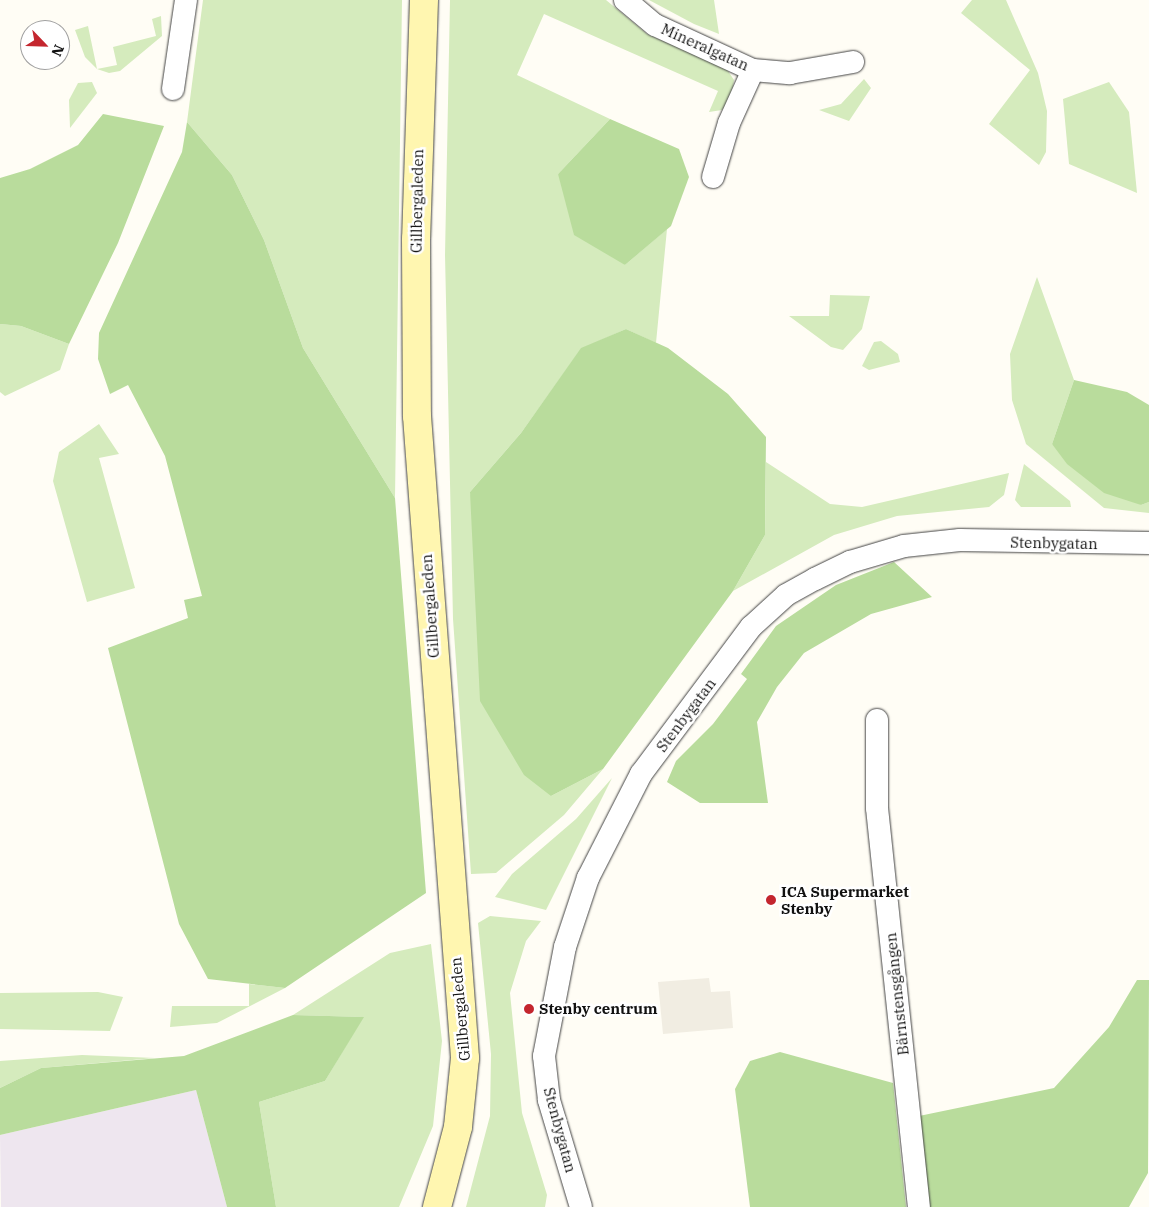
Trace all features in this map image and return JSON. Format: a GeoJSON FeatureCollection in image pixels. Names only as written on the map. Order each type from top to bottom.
{"type":"FeatureCollection","features":[{"type":"Feature","properties":{"kind":"main road","name":"Gillbergaleden"},"geometry":{"type":"LineString","coordinates":[[424,0],[416,230],[417,416],[465,1058],[458,1127],[437,1207]]}},
{"type":"Feature","properties":{"kind":"street"},"geometry":{"type":"LineString","coordinates":[[173,89],[186,0]]}},
{"type":"Feature","properties":{"kind":"street","name":"Mineralgatan"},"geometry":{"type":"LineString","coordinates":[[625,0],[655,25],[753,70],[790,73],[853,62]]}},
{"type":"Feature","properties":{"kind":"street"},"geometry":{"type":"LineString","coordinates":[[714,177],[729,123],[753,70]]}},
{"type":"Feature","properties":{"kind":"street","name":"Stenbygatan"},"geometry":{"type":"LineString","coordinates":[[581,1207],[548,1100],[544,1056],[565,947],[588,878],[641,774],[751,627],[786,595],[815,579],[850,562],[904,546],[960,540],[1149,543]]}},
{"type":"Feature","properties":{"kind":"street","name":"Bärnstensgången"},"geometry":{"type":"LineString","coordinates":[[877,720],[877,808],[919,1207]]}},
{"type":"Feature","properties":{"kind":"shaded area"},"geometry":{"type":"Polygon","coordinates":[[[709,978],[711,992],[730,991],[733,1028],[663,1034],[658,982],[709,978]]]}},
{"type":"Feature","properties":{"kind":"shaded area"},"geometry":{"type":"Polygon","coordinates":[[[196,1090],[227,1207],[1,1207],[0,1135],[196,1090]]]}},
{"type":"Feature","properties":{"kind":"green space"},"geometry":{"type":"Polygon","coordinates":[[[203,0],[402,0],[395,498],[303,348],[264,240],[232,175],[187,122],[203,0]]]}},
{"type":"Feature","properties":{"kind":"green space"},"geometry":{"type":"Polygon","coordinates":[[[450,0],[606,0],[647,34],[726,68],[734,80],[731,100],[722,110],[709,112],[718,91],[544,14],[517,75],[610,119],[558,174],[625,265],[667,229],[656,343],[626,329],[581,349],[521,433],[470,492],[551,796],[603,769],[564,815],[496,873],[471,874],[453,619],[445,255],[450,0]]]}},
{"type":"Feature","properties":{"kind":"green space"},"geometry":{"type":"Polygon","coordinates":[[[649,0],[714,0],[719,34],[694,24],[649,0]]]}},
{"type":"Feature","properties":{"kind":"green space"},"geometry":{"type":"Polygon","coordinates":[[[972,0],[1006,0],[1038,73],[1047,111],[1046,152],[1039,165],[989,124],[1030,70],[961,13],[972,0]]]}},
{"type":"Feature","properties":{"kind":"green space"},"geometry":{"type":"Polygon","coordinates":[[[161,16],[162,36],[120,71],[109,73],[97,69],[117,65],[113,47],[156,36],[152,19],[161,16]]]}},
{"type":"Feature","properties":{"kind":"green space"},"geometry":{"type":"Polygon","coordinates":[[[88,26],[97,69],[85,57],[75,30],[88,26]]]}},
{"type":"Feature","properties":{"kind":"green space"},"geometry":{"type":"Polygon","coordinates":[[[864,79],[871,88],[849,121],[819,110],[841,104],[864,79]]]}},
{"type":"Feature","properties":{"kind":"green space"},"geometry":{"type":"Polygon","coordinates":[[[92,82],[97,93],[70,128],[69,100],[78,83],[92,82]]]}},
{"type":"Feature","properties":{"kind":"green space"},"geometry":{"type":"Polygon","coordinates":[[[1109,82],[1129,112],[1137,193],[1069,164],[1063,99],[1109,82]]]}},
{"type":"Feature","properties":{"kind":"green space"},"geometry":{"type":"Polygon","coordinates":[[[103,114],[164,126],[118,243],[69,344],[21,326],[0,324],[0,178],[30,169],[78,145],[103,114]]]}},
{"type":"Feature","properties":{"kind":"green space"},"geometry":{"type":"Polygon","coordinates":[[[610,119],[679,149],[689,177],[671,226],[625,265],[574,235],[558,174],[610,119]]]}},
{"type":"Feature","properties":{"kind":"green space"},"geometry":{"type":"Polygon","coordinates":[[[187,122],[232,175],[264,240],[303,348],[395,498],[426,893],[285,988],[208,979],[179,924],[108,648],[188,618],[184,600],[202,596],[165,456],[128,385],[110,394],[98,359],[99,333],[182,152],[187,122]]]}},
{"type":"Feature","properties":{"kind":"green space"},"geometry":{"type":"Polygon","coordinates":[[[1037,277],[1074,380],[1052,444],[1141,505],[1149,502],[1149,513],[1104,508],[1026,444],[1012,400],[1010,354],[1037,277]]]}},
{"type":"Feature","properties":{"kind":"green space"},"geometry":{"type":"Polygon","coordinates":[[[830,295],[870,296],[862,329],[843,350],[831,347],[789,316],[829,316],[830,295]]]}},
{"type":"Feature","properties":{"kind":"green space"},"geometry":{"type":"Polygon","coordinates":[[[0,324],[21,326],[69,344],[60,370],[5,396],[0,392],[0,324]]]}},
{"type":"Feature","properties":{"kind":"green space"},"geometry":{"type":"Polygon","coordinates":[[[626,329],[668,348],[728,394],[766,437],[765,535],[733,591],[603,769],[551,796],[524,775],[480,701],[470,492],[521,433],[581,348],[626,329]]]}},
{"type":"Feature","properties":{"kind":"green space"},"geometry":{"type":"Polygon","coordinates":[[[881,341],[898,354],[900,362],[869,370],[862,366],[874,342],[881,341]]]}},
{"type":"Feature","properties":{"kind":"green space"},"geometry":{"type":"Polygon","coordinates":[[[1074,380],[1127,392],[1149,405],[1149,502],[1141,505],[1104,493],[1067,464],[1052,444],[1074,380]]]}},
{"type":"Feature","properties":{"kind":"green space"},"geometry":{"type":"Polygon","coordinates":[[[99,424],[119,454],[99,458],[135,588],[87,602],[53,481],[59,452],[99,424]]]}},
{"type":"Feature","properties":{"kind":"green space"},"geometry":{"type":"Polygon","coordinates":[[[766,462],[830,504],[862,507],[1009,473],[1004,495],[989,507],[897,516],[834,535],[733,591],[765,535],[766,462]]]}},
{"type":"Feature","properties":{"kind":"green space"},"geometry":{"type":"Polygon","coordinates":[[[1024,464],[1070,501],[1071,507],[1021,507],[1015,500],[1024,464]]]}},
{"type":"Feature","properties":{"kind":"green space"},"geometry":{"type":"Polygon","coordinates":[[[894,562],[932,597],[871,614],[804,653],[777,687],[757,722],[768,803],[700,803],[667,782],[676,761],[713,724],[747,679],[741,674],[776,626],[836,585],[894,562]]]}},
{"type":"Feature","properties":{"kind":"green space"},"geometry":{"type":"Polygon","coordinates":[[[612,778],[546,910],[495,897],[512,874],[576,819],[612,778]]]}},
{"type":"Feature","properties":{"kind":"green space"},"geometry":{"type":"Polygon","coordinates":[[[490,916],[541,921],[526,941],[510,993],[522,1113],[547,1195],[545,1207],[466,1207],[490,1116],[491,1054],[478,923],[490,916]]]}},
{"type":"Feature","properties":{"kind":"green space"},"geometry":{"type":"Polygon","coordinates":[[[431,944],[442,1041],[433,1126],[399,1207],[276,1207],[259,1102],[325,1081],[363,1017],[293,1015],[390,953],[431,944]]]}},
{"type":"Feature","properties":{"kind":"green space"},"geometry":{"type":"Polygon","coordinates":[[[1137,980],[1149,980],[1148,1173],[1129,1207],[929,1207],[919,1116],[1054,1088],[1109,1027],[1137,980]]]}},
{"type":"Feature","properties":{"kind":"green space"},"geometry":{"type":"Polygon","coordinates":[[[249,984],[285,988],[217,1023],[170,1027],[172,1006],[249,1006],[249,984]]]}},
{"type":"Feature","properties":{"kind":"green space"},"geometry":{"type":"Polygon","coordinates":[[[98,992],[123,997],[110,1031],[0,1029],[0,993],[98,992]]]}},
{"type":"Feature","properties":{"kind":"green space"},"geometry":{"type":"Polygon","coordinates":[[[293,1015],[364,1017],[325,1081],[259,1102],[276,1207],[227,1207],[196,1090],[0,1135],[0,1088],[41,1068],[184,1056],[293,1015]]]}},
{"type":"Feature","properties":{"kind":"green space"},"geometry":{"type":"Polygon","coordinates":[[[780,1052],[893,1083],[906,1207],[750,1207],[735,1089],[750,1061],[780,1052]]]}},
{"type":"Feature","properties":{"kind":"green space"},"geometry":{"type":"Polygon","coordinates":[[[82,1055],[155,1058],[41,1068],[0,1088],[0,1061],[82,1055]]]}},
{"type":"Feature","properties":{"kind":"place","name":"ICA Supermarket Stenby"},"geometry":{"type":"Point","coordinates":[771,900]}},
{"type":"Feature","properties":{"kind":"place","name":"Stenby centrum"},"geometry":{"type":"Point","coordinates":[529,1009]}}]}
